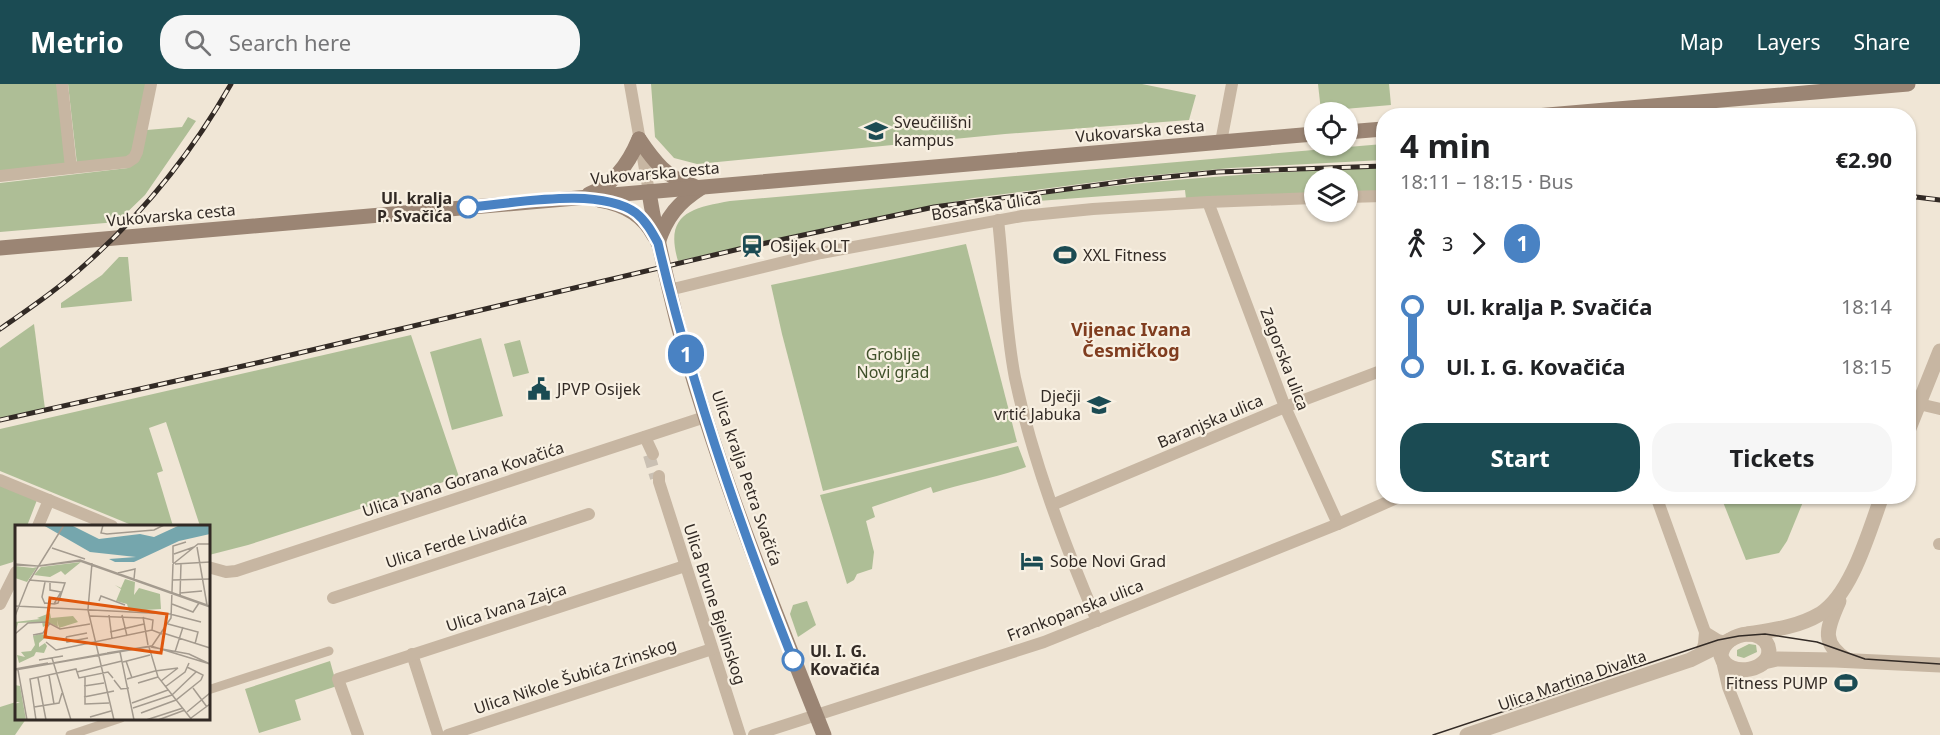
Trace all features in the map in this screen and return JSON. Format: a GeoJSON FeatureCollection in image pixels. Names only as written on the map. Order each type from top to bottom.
{"type":"FeatureCollection","features":[{"type":"Feature","properties":{"kind":"main road"},"geometry":{"type":"LineString","coordinates":[[1629,108],[1908,84]]}},
{"type":"Feature","properties":{"kind":"main road"},"geometry":{"type":"LineString","coordinates":[[1358,131],[1376,130]]}},
{"type":"Feature","properties":{"kind":"main road","name":"Vukovarska cesta"},"geometry":{"type":"LineString","coordinates":[[0,248],[1304,135]]}},
{"type":"Feature","properties":{"kind":"main road"},"geometry":{"type":"LineString","coordinates":[[578,198],[598,190],[618,175],[639,139],[667,173],[701,188]]}},
{"type":"Feature","properties":{"kind":"main road"},"geometry":{"type":"LineString","coordinates":[[658,243],[664,224],[672,212],[701,188]]}},
{"type":"Feature","properties":{"kind":"main road","name":"Ulica kralja Petra Svačića"},"geometry":{"type":"LineString","coordinates":[[649,192],[669,291],[705,417],[773,608],[824,735]]}},
{"type":"Feature","properties":{"kind":"main road"},"geometry":{"type":"LineString","coordinates":[[578,198],[626,207],[645,221],[658,243]]}},
{"type":"Feature","properties":{"kind":"street"},"geometry":{"type":"LineString","coordinates":[[62,84],[71,168]]}},
{"type":"Feature","properties":{"kind":"street"},"geometry":{"type":"LineString","coordinates":[[0,176],[128,162],[137,152],[151,84]]}},
{"type":"Feature","properties":{"kind":"street"},"geometry":{"type":"LineString","coordinates":[[630,84],[649,192]]}},
{"type":"Feature","properties":{"kind":"street"},"geometry":{"type":"LineString","coordinates":[[1221,142],[1232,84]]}},
{"type":"Feature","properties":{"kind":"street"},"geometry":{"type":"LineString","coordinates":[[1358,197],[1376,196]]}},
{"type":"Feature","properties":{"kind":"street","name":"Bosanska ulica"},"geometry":{"type":"LineString","coordinates":[[669,291],[792,259],[998,220],[1070,211],[1304,198]]}},
{"type":"Feature","properties":{"kind":"street","name":"Zagorska ulica"},"geometry":{"type":"LineString","coordinates":[[1208,202],[1285,407],[1338,524]]}},
{"type":"Feature","properties":{"kind":"street"},"geometry":{"type":"LineString","coordinates":[[998,220],[1005,305],[1015,378],[1052,505],[1096,621]]}},
{"type":"Feature","properties":{"kind":"street"},"geometry":{"type":"LineString","coordinates":[[1916,410],[1940,351]]}},
{"type":"Feature","properties":{"kind":"street","name":"Baranjska ulica"},"geometry":{"type":"LineString","coordinates":[[1052,505],[1285,407],[1376,373]]}},
{"type":"Feature","properties":{"kind":"street"},"geometry":{"type":"LineString","coordinates":[[1919,404],[1940,409]]}},
{"type":"Feature","properties":{"kind":"street","name":"Ulica Ivana Gorana Kovačića"},"geometry":{"type":"LineString","coordinates":[[210,568],[232,572],[649,449],[705,417]]}},
{"type":"Feature","properties":{"kind":"street","name":"Ulica Brune Bjelinskog"},"geometry":{"type":"LineString","coordinates":[[658,479],[740,735]]}},
{"type":"Feature","properties":{"kind":"street"},"geometry":{"type":"LineString","coordinates":[[0,480],[110,525]]}},
{"type":"Feature","properties":{"kind":"street"},"geometry":{"type":"LineString","coordinates":[[38,525],[49,500]]}},
{"type":"Feature","properties":{"kind":"street","name":"Frankopanska ulica"},"geometry":{"type":"LineString","coordinates":[[754,735],[1044,642],[1383,504]]}},
{"type":"Feature","properties":{"kind":"street"},"geometry":{"type":"LineString","coordinates":[[1659,504],[1705,632],[1704,644],[1695,657]]}},
{"type":"Feature","properties":{"kind":"street"},"geometry":{"type":"LineString","coordinates":[[1841,660],[1831,647],[1828,636],[1833,617],[1879,504]]}},
{"type":"Feature","properties":{"kind":"street","name":"Ulica Ferde Livadića"},"geometry":{"type":"LineString","coordinates":[[333,598],[589,514]]}},
{"type":"Feature","properties":{"kind":"street","name":"Ulica Ivana Zajca"},"geometry":{"type":"LineString","coordinates":[[358,735],[338,679],[685,566]]}},
{"type":"Feature","properties":{"kind":"street"},"geometry":{"type":"LineString","coordinates":[[0,604],[15,574]]}},
{"type":"Feature","properties":{"kind":"street"},"geometry":{"type":"LineString","coordinates":[[1705,632],[1718,640],[1728,641],[1748,634],[1794,625],[1824,612],[1844,590]]}},
{"type":"Feature","properties":{"kind":"street"},"geometry":{"type":"LineString","coordinates":[[1722,661],[1734,669],[1745,670],[1757,667],[1767,651],[1794,625]]}},
{"type":"Feature","properties":{"kind":"street"},"geometry":{"type":"LineString","coordinates":[[1748,634],[1760,636],[1767,651]]}},
{"type":"Feature","properties":{"kind":"street"},"geometry":{"type":"LineString","coordinates":[[1728,641],[1721,652],[1722,661],[1728,687],[1747,735]]}},
{"type":"Feature","properties":{"kind":"street","name":"Ulica Martina Divalta"},"geometry":{"type":"LineString","coordinates":[[1467,735],[1695,657],[1728,641]]}},
{"type":"Feature","properties":{"kind":"street","name":"Ulica Nikole Šubića Zrinskog"},"geometry":{"type":"LineString","coordinates":[[448,735],[712,649]]}},
{"type":"Feature","properties":{"kind":"street"},"geometry":{"type":"LineString","coordinates":[[210,689],[329,651]]}},
{"type":"Feature","properties":{"kind":"street"},"geometry":{"type":"LineString","coordinates":[[1767,651],[1809,653],[1841,660],[1940,665]]}},
{"type":"Feature","properties":{"kind":"street"},"geometry":{"type":"LineString","coordinates":[[412,654],[438,735]]}},
{"type":"Feature","properties":{"kind":"street","name":"Ulica Martina Divalta"},"geometry":{"type":"LineString","coordinates":[[1695,657],[1722,661]]}},
{"type":"Feature","properties":{"kind":"street"},"geometry":{"type":"LineString","coordinates":[[1734,701],[1736,680],[1745,670]]}},
{"type":"Feature","properties":{"kind":"street"},"geometry":{"type":"LineString","coordinates":[[70,735],[115,720]]}},
{"type":"Feature","properties":{"kind":"green space"},"geometry":{"type":"Polygon","coordinates":[[[0,84],[59,84],[67,166],[0,173],[0,84]]]}},
{"type":"Feature","properties":{"kind":"green space"},"geometry":{"type":"Polygon","coordinates":[[[68,84],[147,84],[134,151],[129,158],[77,164],[68,84]]]}},
{"type":"Feature","properties":{"kind":"green space","name":"Sveučilišni kampus"},"geometry":{"type":"Polygon","coordinates":[[[651,84],[1142,84],[1196,95],[1189,120],[1005,134],[697,164],[674,158],[655,137],[651,84]]]}},
{"type":"Feature","properties":{"kind":"green space"},"geometry":{"type":"Polygon","coordinates":[[[1318,84],[1389,84],[1391,105],[1358,108],[1358,102],[1320,102],[1318,84]]]}},
{"type":"Feature","properties":{"kind":"green space"},"geometry":{"type":"Polygon","coordinates":[[[188,117],[196,121],[145,195],[117,222],[0,232],[0,183],[128,168],[147,130],[182,127],[188,117]]]}},
{"type":"Feature","properties":{"kind":"green space"},"geometry":{"type":"Polygon","coordinates":[[[1376,145],[1376,160],[1231,168],[1134,177],[973,198],[678,261],[675,233],[678,223],[684,216],[703,207],[730,201],[1304,151],[1304,156],[1358,156],[1358,146],[1376,145]]]}},
{"type":"Feature","properties":{"kind":"green space"},"geometry":{"type":"Polygon","coordinates":[[[1376,167],[1376,192],[1358,192],[1358,168],[1376,167]]]}},
{"type":"Feature","properties":{"kind":"green space"},"geometry":{"type":"Polygon","coordinates":[[[1304,171],[1304,193],[1186,199],[1185,190],[1038,201],[1038,195],[1167,181],[1304,171]]]}},
{"type":"Feature","properties":{"kind":"green space","name":"Groblje Novi grad"},"geometry":{"type":"Polygon","coordinates":[[[966,244],[1017,442],[823,491],[771,285],[966,244]]]}},
{"type":"Feature","properties":{"kind":"green space"},"geometry":{"type":"Polygon","coordinates":[[[119,257],[128,257],[132,301],[61,308],[61,303],[102,275],[119,257]]]}},
{"type":"Feature","properties":{"kind":"green space"},"geometry":{"type":"Polygon","coordinates":[[[34,324],[45,409],[0,418],[0,348],[34,324]]]}},
{"type":"Feature","properties":{"kind":"green space"},"geometry":{"type":"Polygon","coordinates":[[[411,335],[459,477],[248,545],[210,555],[210,525],[200,525],[166,422],[149,428],[163,471],[157,473],[173,525],[132,525],[0,471],[0,429],[411,335]]]}},
{"type":"Feature","properties":{"kind":"green space"},"geometry":{"type":"Polygon","coordinates":[[[481,338],[503,416],[452,430],[430,352],[481,338]]]}},
{"type":"Feature","properties":{"kind":"green space"},"geometry":{"type":"Polygon","coordinates":[[[520,340],[529,373],[513,377],[504,344],[520,340]]]}},
{"type":"Feature","properties":{"kind":"green space"},"geometry":{"type":"Polygon","coordinates":[[[1018,446],[1026,467],[933,493],[931,487],[872,507],[875,517],[866,521],[874,552],[872,569],[857,574],[854,580],[847,584],[820,495],[1018,446]]]}},
{"type":"Feature","properties":{"kind":"green space"},"geometry":{"type":"Polygon","coordinates":[[[0,484],[37,500],[27,525],[15,525],[13,562],[0,566],[0,484]]]}},
{"type":"Feature","properties":{"kind":"green space"},"geometry":{"type":"Polygon","coordinates":[[[1724,504],[1802,504],[1787,541],[1779,553],[1746,560],[1724,504]]]}},
{"type":"Feature","properties":{"kind":"green space"},"geometry":{"type":"Polygon","coordinates":[[[807,601],[816,625],[798,637],[790,614],[793,605],[807,601]]]}},
{"type":"Feature","properties":{"kind":"green space"},"geometry":{"type":"Polygon","coordinates":[[[1749,644],[1756,645],[1757,652],[1744,658],[1737,656],[1737,650],[1749,644]]]}},
{"type":"Feature","properties":{"kind":"green space"},"geometry":{"type":"Polygon","coordinates":[[[330,661],[337,686],[295,700],[301,720],[259,733],[245,689],[330,661]]]}},
{"type":"Feature","properties":{"kind":"green space"},"geometry":{"type":"Polygon","coordinates":[[[15,702],[15,720],[25,720],[15,735],[0,735],[0,707],[15,702]]]}},
{"type":"Feature","properties":{"kind":"tunnel"},"geometry":{"type":"LineString","coordinates":[[649,455],[656,478]]}},
{"type":"Feature","properties":{"kind":"tram line"},"geometry":{"type":"LineString","coordinates":[[1433,735],[1718,640],[1739,636],[1765,634],[1817,642],[1865,659],[1940,664]]}},
{"type":"Feature","properties":{"kind":"railway"},"geometry":{"type":"LineString","coordinates":[[0,329],[67,280],[129,222],[167,179],[201,133],[231,84]]}},
{"type":"Feature","properties":{"kind":"railway"},"geometry":{"type":"LineString","coordinates":[[0,420],[261,362],[752,246],[934,207],[1135,180],[1218,172],[1376,166]]}},
{"type":"Feature","properties":{"kind":"railway"},"geometry":{"type":"LineString","coordinates":[[1916,197],[1940,200]]}},
{"type":"Feature","properties":{"kind":"bus line","name":"1"},"geometry":{"type":"LineString","coordinates":[[468,207],[578,198],[626,207],[636,213],[651,229],[658,243],[685,350],[710,433],[793,660]]}},
{"type":"Feature","properties":{"kind":"place","name":"Sveučilišni kampus"},"geometry":{"type":"Point","coordinates":[876,131]}},
{"type":"Feature","properties":{"kind":"place","name":"Ul. kralja P. Svačića"},"geometry":{"type":"Point","coordinates":[468,207]}},
{"type":"Feature","properties":{"kind":"place","name":"Osijek OLT"},"geometry":{"type":"Point","coordinates":[752,246]}},
{"type":"Feature","properties":{"kind":"place","name":"XXL Fitness"},"geometry":{"type":"Point","coordinates":[1065,255]}},
{"type":"Feature","properties":{"kind":"place","name":"JPVP Osijek"},"geometry":{"type":"Point","coordinates":[539,389]}},
{"type":"Feature","properties":{"kind":"place","name":"Dječji vrtić Jabuka"},"geometry":{"type":"Point","coordinates":[1099,405]}},
{"type":"Feature","properties":{"kind":"place","name":"Sobe Novi Grad"},"geometry":{"type":"Point","coordinates":[1032,561]}},
{"type":"Feature","properties":{"kind":"place","name":"Ul. I. G. Kovačića"},"geometry":{"type":"Point","coordinates":[793,660]}},
{"type":"Feature","properties":{"kind":"place","name":"Fitness PUMP"},"geometry":{"type":"Point","coordinates":[1846,683]}},
{"type":"Feature","properties":{"kind":"district","name":"Vijenac Ivana Česmičkog"},"geometry":{"type":"Point","coordinates":[1131,339]}}]}
